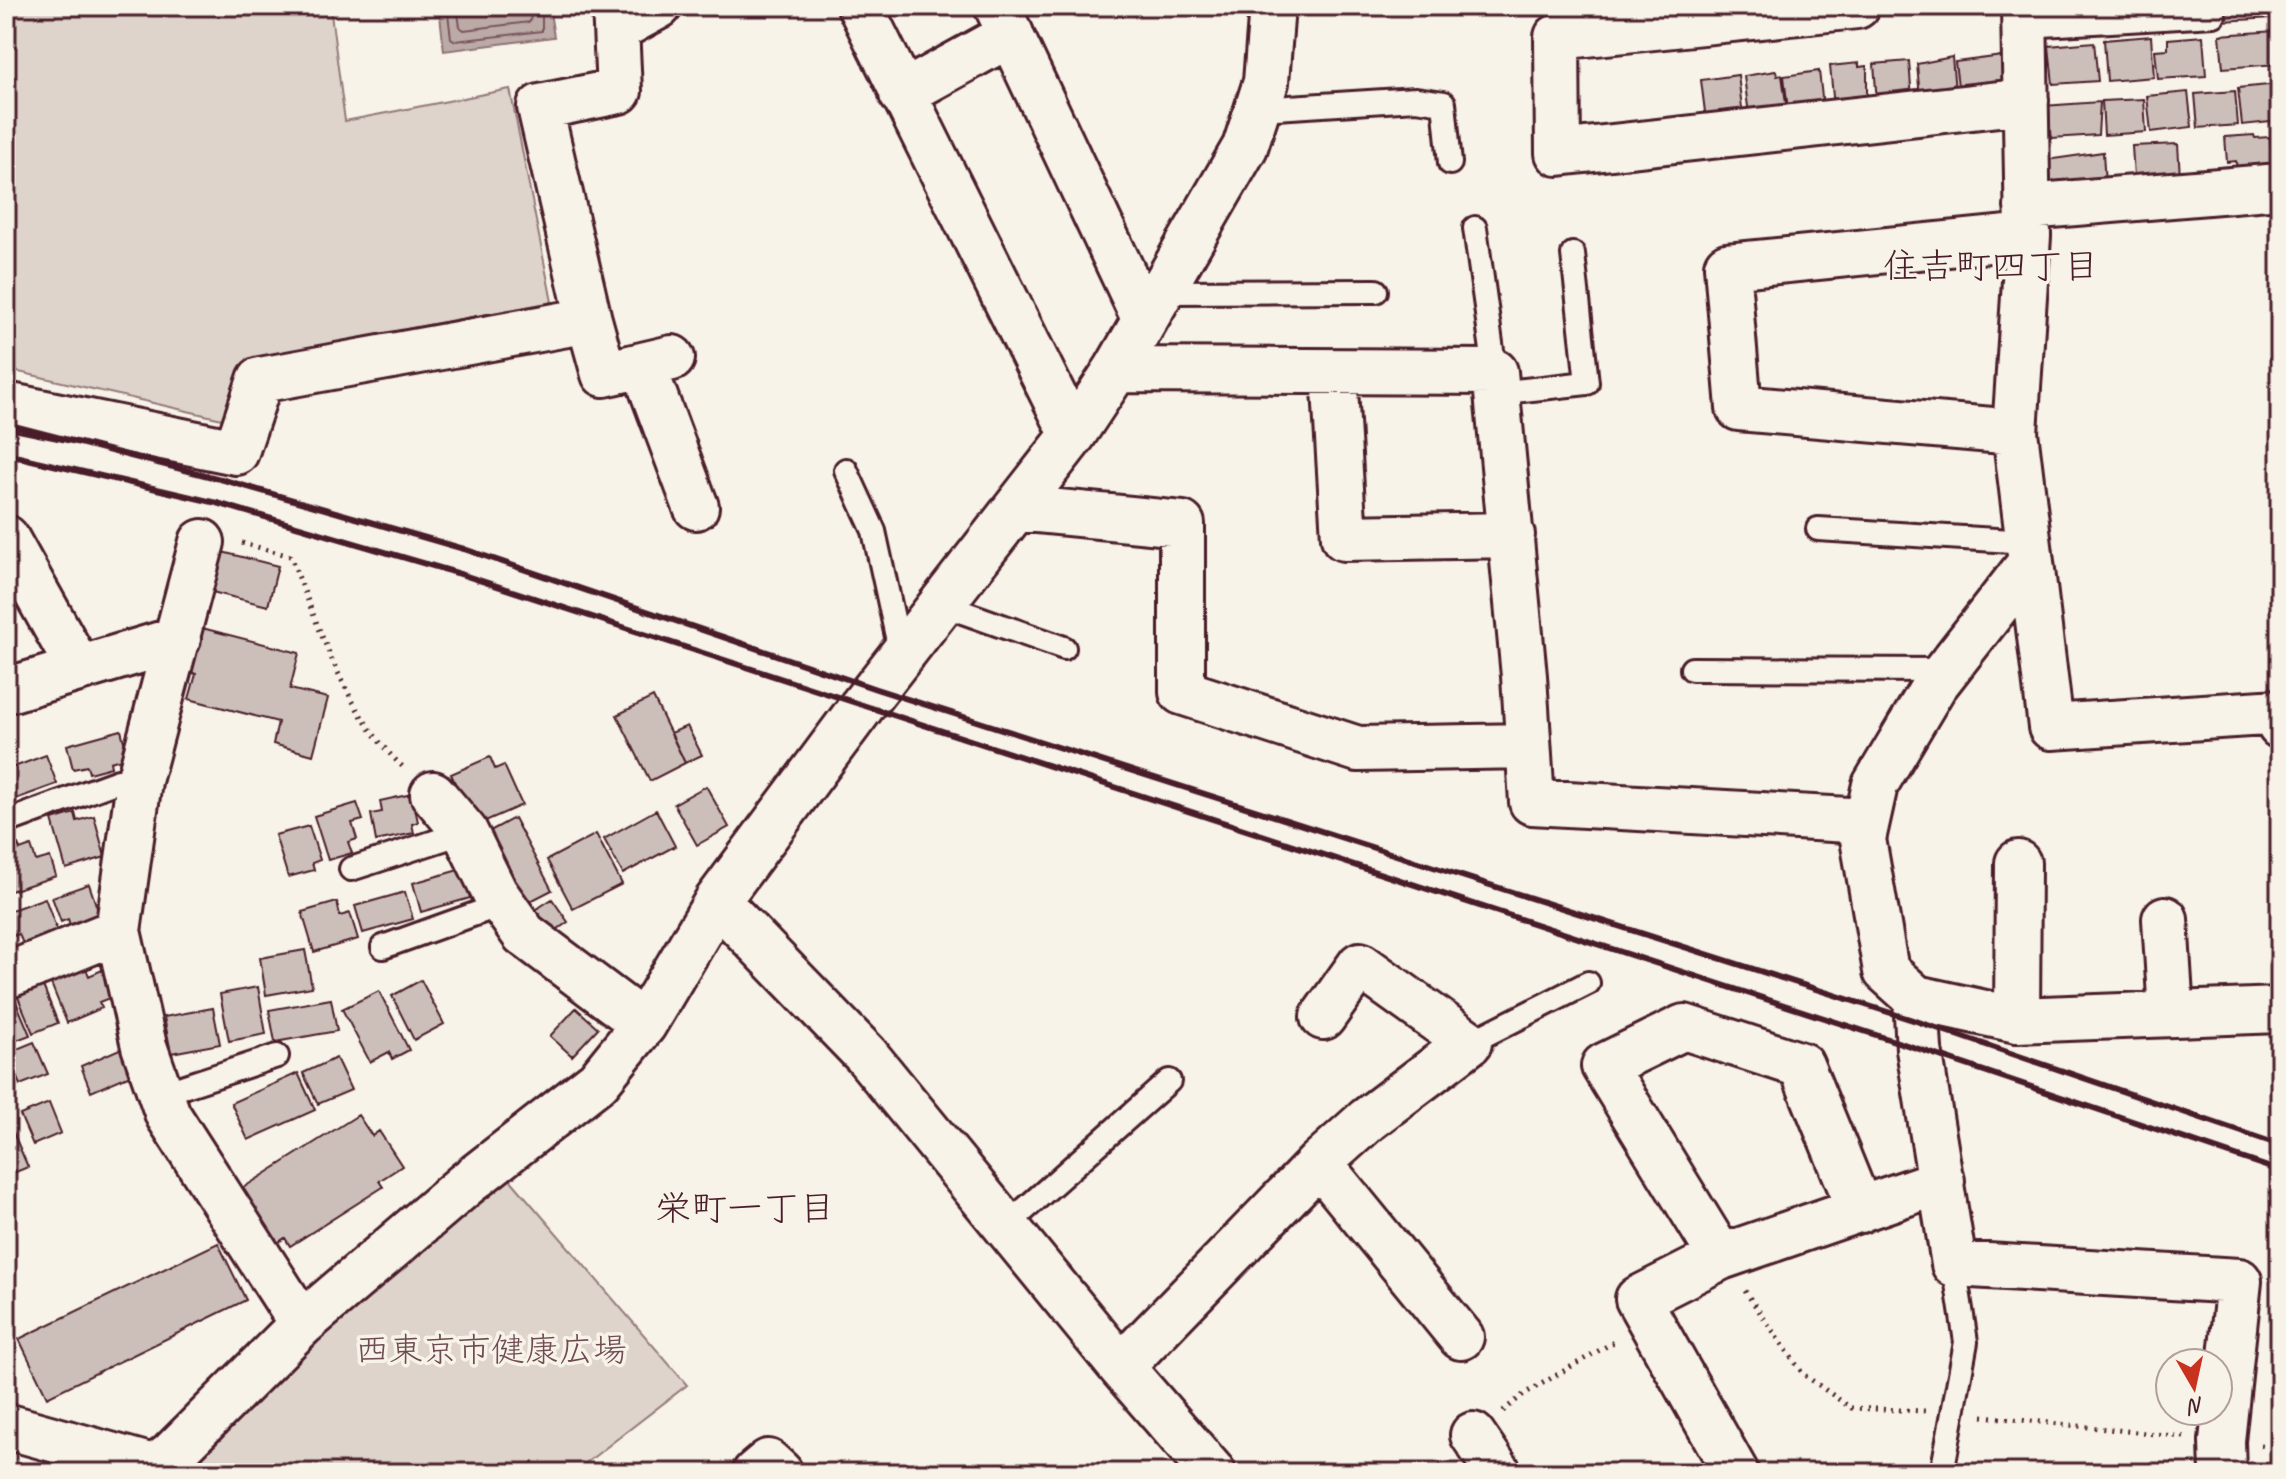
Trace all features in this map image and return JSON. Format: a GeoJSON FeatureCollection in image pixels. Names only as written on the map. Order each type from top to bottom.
{"type":"FeatureCollection","features":[{"type":"Feature","properties":{"kind":"street"},"geometry":{"type":"LineString","coordinates":[[659,6],[616,18],[619,91],[540,107],[604,374],[658,361],[696,507]]}},
{"type":"Feature","properties":{"kind":"street"},"geometry":{"type":"LineString","coordinates":[[860,6],[1073,435]]}},
{"type":"Feature","properties":{"kind":"street"},"geometry":{"type":"LineString","coordinates":[[6,1426],[163,1467],[302,1324],[466,1184],[598,1081],[644,1024],[717,901],[901,656],[1073,435],[1116,370],[1245,147],[1266,82],[1272,6]]}},
{"type":"Feature","properties":{"kind":"street"},"geometry":{"type":"LineString","coordinates":[[1857,6],[1557,37],[1558,153],[2026,101]]}},
{"type":"Feature","properties":{"kind":"street"},"geometry":{"type":"LineString","coordinates":[[2024,16],[2027,221],[2015,432],[2051,727],[2279,712],[2280,726]]}},
{"type":"Feature","properties":{"kind":"street"},"geometry":{"type":"LineString","coordinates":[[902,94],[1004,20],[1154,306]]}},
{"type":"Feature","properties":{"kind":"street"},"geometry":{"type":"LineString","coordinates":[[2015,432],[1739,408],[1727,266],[2280,186]]}},
{"type":"Feature","properties":{"kind":"street"},"geometry":{"type":"LineString","coordinates":[[6,405],[236,452],[260,380],[589,320]]}},
{"type":"Feature","properties":{"kind":"street"},"geometry":{"type":"LineString","coordinates":[[1116,370],[1334,372],[1496,383],[1512,535],[1532,802],[1867,821]]}},
{"type":"Feature","properties":{"kind":"street"},"geometry":{"type":"LineString","coordinates":[[1334,372],[1344,538],[1512,535]]}},
{"type":"Feature","properties":{"kind":"street"},"geometry":{"type":"LineString","coordinates":[[1017,508],[1182,524],[1182,692],[1358,749],[1528,746]]}},
{"type":"Feature","properties":{"kind":"street"},"geometry":{"type":"LineString","coordinates":[[6,538],[78,667]]}},
{"type":"Feature","properties":{"kind":"street"},"geometry":{"type":"LineString","coordinates":[[202,542],[139,781],[118,931],[144,1046],[168,1115],[302,1324]]}},
{"type":"Feature","properties":{"kind":"street"},"geometry":{"type":"LineString","coordinates":[[2030,552],[1947,670],[1875,785],[1863,839],[1886,971],[1916,998],[2017,1020],[2280,1010]]}},
{"type":"Feature","properties":{"kind":"street"},"geometry":{"type":"LineString","coordinates":[[12,689],[178,639]]}},
{"type":"Feature","properties":{"kind":"street"},"geometry":{"type":"LineString","coordinates":[[433,794],[465,832],[503,904],[524,934],[644,1024]]}},
{"type":"Feature","properties":{"kind":"street"},"geometry":{"type":"LineString","coordinates":[[2017,1020],[2018,863]]}},
{"type":"Feature","properties":{"kind":"street"},"geometry":{"type":"LineString","coordinates":[[717,901],[866,1055],[1121,1367],[1213,1473]]}},
{"type":"Feature","properties":{"kind":"street"},"geometry":{"type":"LineString","coordinates":[[2165,919],[2171,1013]]}},
{"type":"Feature","properties":{"kind":"street"},"geometry":{"type":"LineString","coordinates":[[6,976],[118,931]]}},
{"type":"Feature","properties":{"kind":"street"},"geometry":{"type":"LineString","coordinates":[[1121,1367],[1319,1163],[1367,1120],[1469,1043],[1360,965],[1323,1017]]}},
{"type":"Feature","properties":{"kind":"street"},"geometry":{"type":"LineString","coordinates":[[1916,998],[1919,1049],[1954,1264],[2239,1281],[2222,1441],[2223,1473]]}},
{"type":"Feature","properties":{"kind":"street"},"geometry":{"type":"LineString","coordinates":[[1721,1257],[1604,1066],[1684,1027],[1801,1065],[1860,1210]]}},
{"type":"Feature","properties":{"kind":"street"},"geometry":{"type":"LineString","coordinates":[[1319,1163],[1461,1337]]}},
{"type":"Feature","properties":{"kind":"street"},"geometry":{"type":"LineString","coordinates":[[1736,1473],[1638,1299],[1721,1257],[1942,1181]]}},
{"type":"Feature","properties":{"kind":"street"},"geometry":{"type":"LineString","coordinates":[[1473,1435],[1499,1473]]}},
{"type":"Feature","properties":{"kind":"street"},"geometry":{"type":"LineString","coordinates":[[755,1473],[768,1462],[780,1473]]}},
{"type":"Feature","properties":{"kind":"lane"},"geometry":{"type":"LineString","coordinates":[[2024,16],[2214,15]]}},
{"type":"Feature","properties":{"kind":"lane"},"geometry":{"type":"LineString","coordinates":[[1259,109],[1416,99],[1444,103],[1450,163]]}},
{"type":"Feature","properties":{"kind":"lane"},"geometry":{"type":"LineString","coordinates":[[1475,228],[1496,383],[1587,383],[1573,254]]}},
{"type":"Feature","properties":{"kind":"lane"},"geometry":{"type":"LineString","coordinates":[[1154,306],[1376,291]]}},
{"type":"Feature","properties":{"kind":"lane"},"geometry":{"type":"LineString","coordinates":[[846,470],[874,531],[901,656]]}},
{"type":"Feature","properties":{"kind":"lane"},"geometry":{"type":"LineString","coordinates":[[1818,529],[2030,552]]}},
{"type":"Feature","properties":{"kind":"lane"},"geometry":{"type":"LineString","coordinates":[[943,605],[1064,648]]}},
{"type":"Feature","properties":{"kind":"lane"},"geometry":{"type":"LineString","coordinates":[[1692,669],[1947,670]]}},
{"type":"Feature","properties":{"kind":"lane"},"geometry":{"type":"LineString","coordinates":[[6,822],[118,781],[139,781]]}},
{"type":"Feature","properties":{"kind":"lane"},"geometry":{"type":"LineString","coordinates":[[351,869],[465,832]]}},
{"type":"Feature","properties":{"kind":"lane"},"geometry":{"type":"LineString","coordinates":[[383,947],[503,904]]}},
{"type":"Feature","properties":{"kind":"lane"},"geometry":{"type":"LineString","coordinates":[[1469,1043],[1588,983]]}},
{"type":"Feature","properties":{"kind":"lane"},"geometry":{"type":"LineString","coordinates":[[161,1094],[277,1056]]}},
{"type":"Feature","properties":{"kind":"lane"},"geometry":{"type":"LineString","coordinates":[[1006,1226],[1169,1081]]}},
{"type":"Feature","properties":{"kind":"lane"},"geometry":{"type":"LineString","coordinates":[[1942,1473],[1966,1342],[1954,1264]]}},
{"type":"Feature","properties":{"kind":"path"},"geometry":{"type":"LineString","coordinates":[[202,542],[205,532],[290,556],[345,684],[370,731],[433,794]]}},
{"type":"Feature","properties":{"kind":"path"},"geometry":{"type":"LineString","coordinates":[[1435,1473],[1473,1435],[1524,1394],[1651,1321]]}},
{"type":"Feature","properties":{"kind":"green space"},"geometry":{"type":"Polygon","coordinates":[[[6,6],[330,6],[345,121],[510,89],[552,302],[247,359],[222,419],[6,369],[6,6]]]}},
{"type":"Feature","properties":{"kind":"green space","name":"西東京市健康広場"},"geometry":{"type":"Polygon","coordinates":[[[503,1171],[687,1385],[573,1473],[206,1473],[195,1460],[321,1333],[503,1171]]]}},
{"type":"Feature","properties":{"kind":"water"},"geometry":{"type":"Polygon","coordinates":[[[439,6],[549,6],[554,37],[444,51],[439,6]]]}},
{"type":"Feature","properties":{"kind":"building"},"geometry":{"type":"Polygon","coordinates":[[[2044,6],[2094,6],[2094,10],[2045,15],[2044,6]]]}},
{"type":"Feature","properties":{"kind":"building"},"geometry":{"type":"Polygon","coordinates":[[[2222,6],[2273,6],[2273,18],[2223,21],[2222,6]]]}},
{"type":"Feature","properties":{"kind":"building"},"geometry":{"type":"Polygon","coordinates":[[[2275,31],[2278,64],[2223,68],[2220,35],[2275,31]]]}},
{"type":"Feature","properties":{"kind":"building"},"geometry":{"type":"Polygon","coordinates":[[[2151,36],[2154,77],[2107,81],[2104,40],[2151,36]]]}},
{"type":"Feature","properties":{"kind":"building"},"geometry":{"type":"Polygon","coordinates":[[[2203,36],[2206,76],[2158,79],[2155,50],[2168,49],[2168,39],[2203,36]]]}},
{"type":"Feature","properties":{"kind":"building"},"geometry":{"type":"Polygon","coordinates":[[[2094,42],[2098,81],[2053,84],[2049,46],[2094,42]]]}},
{"type":"Feature","properties":{"kind":"building"},"geometry":{"type":"Polygon","coordinates":[[[2003,56],[2004,88],[1959,94],[1955,62],[2003,56]]]}},
{"type":"Feature","properties":{"kind":"building"},"geometry":{"type":"Polygon","coordinates":[[[1952,57],[1955,91],[1920,98],[1917,64],[1952,57]]]}},
{"type":"Feature","properties":{"kind":"building"},"geometry":{"type":"Polygon","coordinates":[[[1909,61],[1912,99],[1877,102],[1874,64],[1909,61]]]}},
{"type":"Feature","properties":{"kind":"building"},"geometry":{"type":"Polygon","coordinates":[[[1859,63],[1859,67],[1867,66],[1867,103],[1834,107],[1830,66],[1859,63]]]}},
{"type":"Feature","properties":{"kind":"building"},"geometry":{"type":"Polygon","coordinates":[[[1776,71],[1777,76],[1782,75],[1787,110],[1749,115],[1744,76],[1776,71]]]}},
{"type":"Feature","properties":{"kind":"building"},"geometry":{"type":"Polygon","coordinates":[[[1819,71],[1823,106],[1788,110],[1784,76],[1819,71]]]}},
{"type":"Feature","properties":{"kind":"building"},"geometry":{"type":"Polygon","coordinates":[[[1738,75],[1743,116],[1706,120],[1701,80],[1738,75]]]}},
{"type":"Feature","properties":{"kind":"building"},"geometry":{"type":"Polygon","coordinates":[[[2279,84],[2280,121],[2242,125],[2238,88],[2279,84]]]}},
{"type":"Feature","properties":{"kind":"building"},"geometry":{"type":"Polygon","coordinates":[[[2235,91],[2238,125],[2198,128],[2195,94],[2235,91]]]}},
{"type":"Feature","properties":{"kind":"building"},"geometry":{"type":"Polygon","coordinates":[[[2188,92],[2192,127],[2151,132],[2147,96],[2188,92]]]}},
{"type":"Feature","properties":{"kind":"building"},"geometry":{"type":"Polygon","coordinates":[[[2144,99],[2146,132],[2104,135],[2102,101],[2144,99]]]}},
{"type":"Feature","properties":{"kind":"building"},"geometry":{"type":"Polygon","coordinates":[[[2100,102],[2098,135],[2052,138],[2051,130],[2044,131],[2043,106],[2100,102]]]}},
{"type":"Feature","properties":{"kind":"building"},"geometry":{"type":"Polygon","coordinates":[[[2254,135],[2255,138],[2270,137],[2273,169],[2237,173],[2236,161],[2227,162],[2225,137],[2254,135]]]}},
{"type":"Feature","properties":{"kind":"building"},"geometry":{"type":"Polygon","coordinates":[[[2178,144],[2180,177],[2134,177],[2132,146],[2178,144]]]}},
{"type":"Feature","properties":{"kind":"building"},"geometry":{"type":"Polygon","coordinates":[[[2103,152],[2105,185],[2047,181],[2046,160],[2103,152]]]}},
{"type":"Feature","properties":{"kind":"building"},"geometry":{"type":"Polygon","coordinates":[[[218,551],[278,566],[268,606],[208,591],[218,551]]]}},
{"type":"Feature","properties":{"kind":"building"},"geometry":{"type":"Polygon","coordinates":[[[202,628],[299,653],[290,689],[328,698],[313,755],[273,744],[278,722],[189,699],[196,674],[190,672],[202,628]]]}},
{"type":"Feature","properties":{"kind":"building"},"geometry":{"type":"Polygon","coordinates":[[[653,697],[685,763],[650,781],[617,715],[653,697]]]}},
{"type":"Feature","properties":{"kind":"building"},"geometry":{"type":"Polygon","coordinates":[[[687,726],[702,755],[685,763],[671,733],[687,726]]]}},
{"type":"Feature","properties":{"kind":"building"},"geometry":{"type":"Polygon","coordinates":[[[121,730],[128,757],[110,762],[111,767],[89,773],[87,766],[73,769],[67,745],[121,730]]]}},
{"type":"Feature","properties":{"kind":"building"},"geometry":{"type":"Polygon","coordinates":[[[46,755],[57,784],[13,800],[10,794],[6,795],[6,770],[46,755]]]}},
{"type":"Feature","properties":{"kind":"building"},"geometry":{"type":"Polygon","coordinates":[[[490,757],[495,769],[504,765],[522,805],[474,826],[451,774],[490,757]]]}},
{"type":"Feature","properties":{"kind":"building"},"geometry":{"type":"Polygon","coordinates":[[[706,786],[729,827],[697,845],[674,804],[706,786]]]}},
{"type":"Feature","properties":{"kind":"building"},"geometry":{"type":"Polygon","coordinates":[[[412,794],[418,822],[412,824],[414,833],[376,841],[371,814],[382,812],[380,801],[412,794]]]}},
{"type":"Feature","properties":{"kind":"building"},"geometry":{"type":"Polygon","coordinates":[[[357,803],[363,820],[352,823],[357,839],[348,842],[352,853],[328,860],[314,816],[357,803]]]}},
{"type":"Feature","properties":{"kind":"building"},"geometry":{"type":"Polygon","coordinates":[[[656,810],[675,846],[623,874],[604,839],[656,810]]]}},
{"type":"Feature","properties":{"kind":"building"},"geometry":{"type":"Polygon","coordinates":[[[75,813],[77,821],[94,816],[105,857],[66,869],[52,820],[75,813]]]}},
{"type":"Feature","properties":{"kind":"building"},"geometry":{"type":"Polygon","coordinates":[[[514,818],[552,890],[517,908],[479,837],[514,818]]]}},
{"type":"Feature","properties":{"kind":"building"},"geometry":{"type":"Polygon","coordinates":[[[309,826],[320,860],[312,863],[314,870],[288,877],[275,835],[309,826]]]}},
{"type":"Feature","properties":{"kind":"building"},"geometry":{"type":"Polygon","coordinates":[[[596,834],[622,884],[573,909],[547,860],[596,834]]]}},
{"type":"Feature","properties":{"kind":"building"},"geometry":{"type":"Polygon","coordinates":[[[18,844],[20,850],[31,846],[36,861],[50,857],[56,876],[11,891],[6,878],[6,848],[18,844]]]}},
{"type":"Feature","properties":{"kind":"building"},"geometry":{"type":"Polygon","coordinates":[[[462,869],[470,898],[421,912],[413,883],[462,869]]]}},
{"type":"Feature","properties":{"kind":"building"},"geometry":{"type":"Polygon","coordinates":[[[89,884],[102,923],[73,933],[68,919],[61,922],[52,897],[89,884]]]}},
{"type":"Feature","properties":{"kind":"building"},"geometry":{"type":"Polygon","coordinates":[[[405,892],[413,919],[363,933],[355,906],[405,892]]]}},
{"type":"Feature","properties":{"kind":"building"},"geometry":{"type":"Polygon","coordinates":[[[45,898],[59,936],[25,949],[19,934],[10,937],[6,912],[45,898]]]}},
{"type":"Feature","properties":{"kind":"building"},"geometry":{"type":"Polygon","coordinates":[[[552,899],[568,922],[542,940],[526,916],[552,899]]]}},
{"type":"Feature","properties":{"kind":"building"},"geometry":{"type":"Polygon","coordinates":[[[337,902],[340,916],[350,913],[358,939],[314,952],[302,912],[337,902]]]}},
{"type":"Feature","properties":{"kind":"building"},"geometry":{"type":"Polygon","coordinates":[[[305,950],[312,987],[266,995],[260,958],[305,950]]]}},
{"type":"Feature","properties":{"kind":"building"},"geometry":{"type":"Polygon","coordinates":[[[83,961],[89,976],[102,970],[112,997],[99,1002],[102,1008],[67,1023],[48,976],[83,961]]]}},
{"type":"Feature","properties":{"kind":"building"},"geometry":{"type":"Polygon","coordinates":[[[421,980],[444,1024],[414,1040],[392,996],[421,980]]]}},
{"type":"Feature","properties":{"kind":"building"},"geometry":{"type":"Polygon","coordinates":[[[41,981],[58,1023],[33,1033],[15,990],[41,981]]]}},
{"type":"Feature","properties":{"kind":"building"},"geometry":{"type":"Polygon","coordinates":[[[258,987],[266,1034],[229,1041],[220,994],[258,987]]]}},
{"type":"Feature","properties":{"kind":"building"},"geometry":{"type":"Polygon","coordinates":[[[379,991],[409,1050],[392,1059],[389,1052],[370,1062],[342,1009],[379,991]]]}},
{"type":"Feature","properties":{"kind":"building"},"geometry":{"type":"Polygon","coordinates":[[[14,997],[30,1035],[6,1044],[6,1000],[14,997]]]}},
{"type":"Feature","properties":{"kind":"building"},"geometry":{"type":"Polygon","coordinates":[[[331,999],[337,1031],[275,1042],[269,1010],[331,999]]]}},
{"type":"Feature","properties":{"kind":"building"},"geometry":{"type":"Polygon","coordinates":[[[213,1008],[220,1044],[171,1053],[164,1017],[213,1008]]]}},
{"type":"Feature","properties":{"kind":"building"},"geometry":{"type":"Polygon","coordinates":[[[576,1008],[598,1028],[572,1056],[550,1036],[576,1008]]]}},
{"type":"Feature","properties":{"kind":"building"},"geometry":{"type":"Polygon","coordinates":[[[34,1042],[48,1074],[20,1085],[7,1053],[34,1042]]]}},
{"type":"Feature","properties":{"kind":"building"},"geometry":{"type":"Polygon","coordinates":[[[124,1047],[135,1073],[91,1092],[81,1066],[124,1047]]]}},
{"type":"Feature","properties":{"kind":"building"},"geometry":{"type":"Polygon","coordinates":[[[336,1058],[351,1090],[318,1104],[303,1073],[336,1058]]]}},
{"type":"Feature","properties":{"kind":"building"},"geometry":{"type":"Polygon","coordinates":[[[298,1073],[315,1110],[248,1140],[231,1103],[298,1073]]]}},
{"type":"Feature","properties":{"kind":"building"},"geometry":{"type":"Polygon","coordinates":[[[49,1103],[61,1133],[33,1145],[20,1115],[49,1103]]]}},
{"type":"Feature","properties":{"kind":"building"},"geometry":{"type":"Polygon","coordinates":[[[358,1115],[372,1136],[379,1131],[402,1166],[379,1181],[383,1187],[290,1246],[285,1238],[268,1249],[238,1191],[358,1115]]]}},
{"type":"Feature","properties":{"kind":"building"},"geometry":{"type":"Polygon","coordinates":[[[12,1130],[28,1167],[6,1176],[6,1132],[12,1130]]]}},
{"type":"Feature","properties":{"kind":"building"},"geometry":{"type":"Polygon","coordinates":[[[218,1243],[246,1300],[47,1397],[19,1339],[218,1243]]]}},
{"type":"Feature","properties":{"kind":"railway"},"geometry":{"type":"LineString","coordinates":[[6,424],[224,480],[464,549],[876,689],[1916,1021],[2280,1145]]}},
{"type":"Feature","properties":{"kind":"railway"},"geometry":{"type":"LineString","coordinates":[[6,454],[217,503],[457,573],[1919,1049],[2280,1171]]}},
{"type":"Feature","properties":{"kind":"district","name":"住吉町四丁目"},"geometry":{"type":"Point","coordinates":[1991,266]}},
{"type":"Feature","properties":{"kind":"district","name":"栄町一丁目"},"geometry":{"type":"Point","coordinates":[745,1208]}}]}
